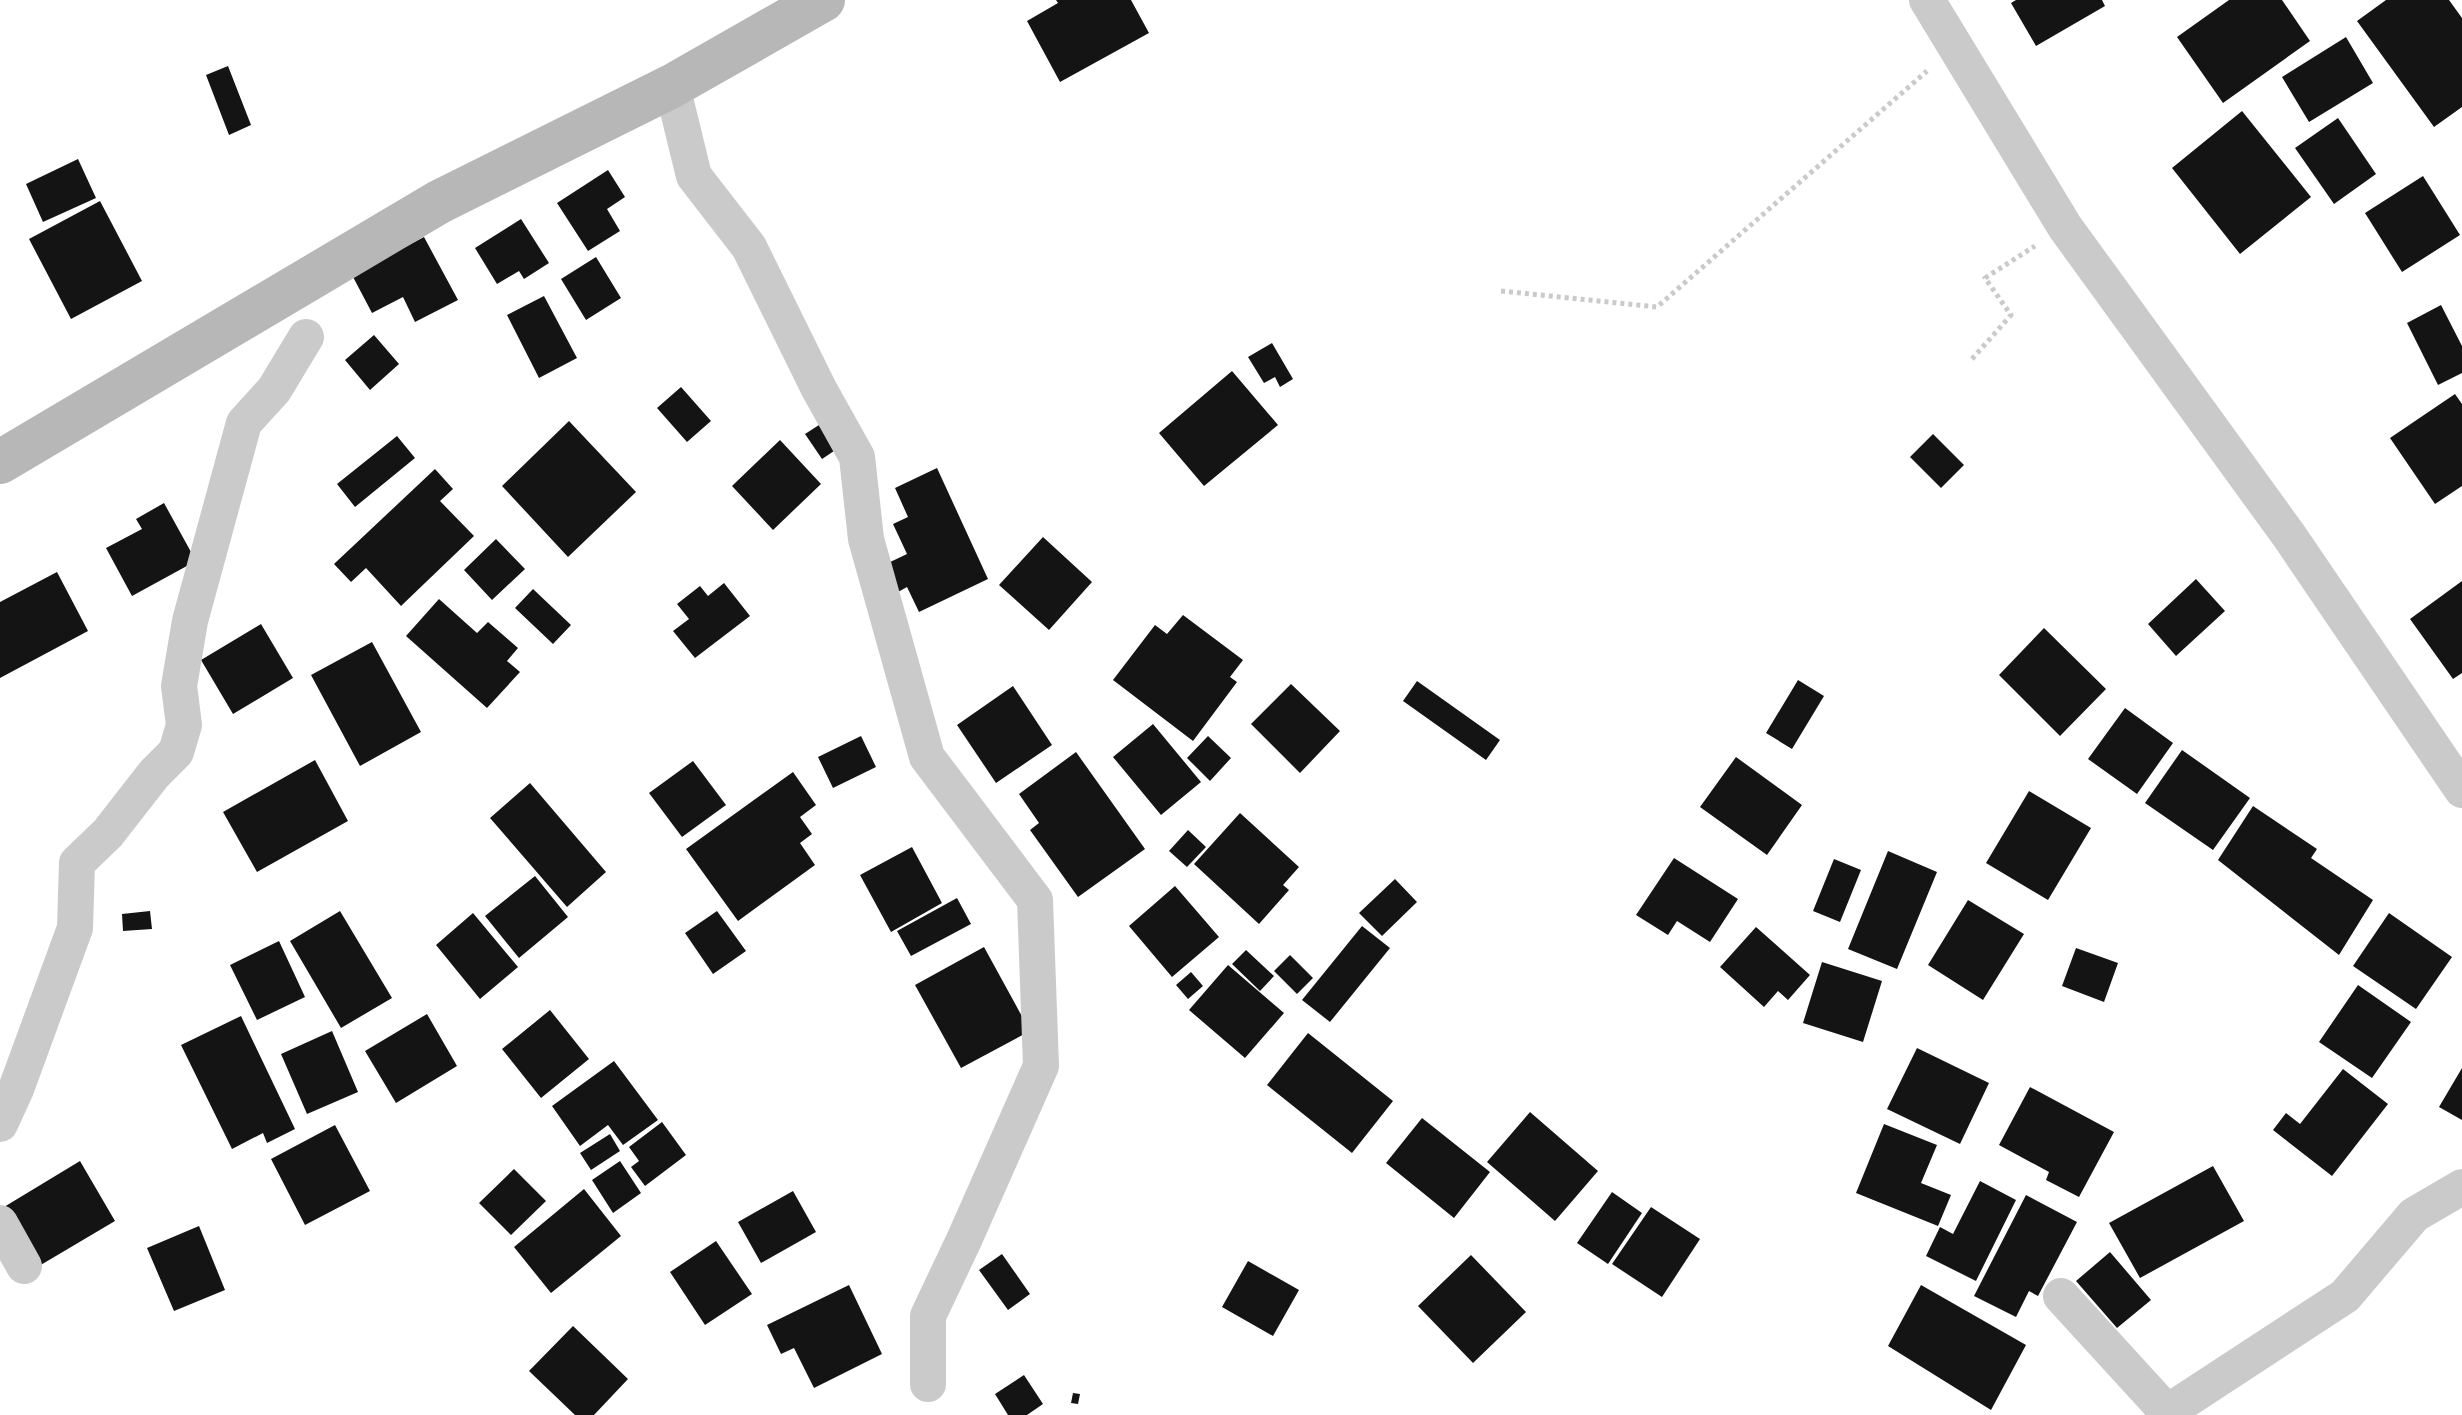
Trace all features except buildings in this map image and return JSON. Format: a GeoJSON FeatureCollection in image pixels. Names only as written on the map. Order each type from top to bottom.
{"type":"FeatureCollection","features":[{"type":"Feature","properties":{"kind":"main road"},"geometry":{"type":"LineString","coordinates":[[0,462],[439,202],[672,86],[823,0]]}},
{"type":"Feature","properties":{"kind":"street"},"geometry":{"type":"LineString","coordinates":[[1927,0],[2065,227],[2290,537],[2462,790]]}},
{"type":"Feature","properties":{"kind":"street"},"geometry":{"type":"LineString","coordinates":[[672,86],[694,176],[749,247],[819,389],[857,457],[866,539],[927,757],[1035,900],[1041,1066],[928,1316],[928,1384]]}},
{"type":"Feature","properties":{"kind":"street"},"geometry":{"type":"LineString","coordinates":[[0,1124],[16,1089],[75,928],[77,863],[108,833],[154,774],[176,752],[184,725],[179,686],[190,621],[244,423],[274,390],[306,337]]}},
{"type":"Feature","properties":{"kind":"street"},"geometry":{"type":"LineString","coordinates":[[2061,1296],[2165,1414],[2345,1296],[2414,1215],[2462,1187]]}},
{"type":"Feature","properties":{"kind":"street"},"geometry":{"type":"LineString","coordinates":[[0,1223],[24,1266]]}},
{"type":"Feature","properties":{"kind":"path"},"geometry":{"type":"LineString","coordinates":[[1501,291],[1657,307],[1955,47]]}},
{"type":"Feature","properties":{"kind":"path"},"geometry":{"type":"LineString","coordinates":[[1972,359],[2011,315],[1985,278],[2065,227]]}}]}
